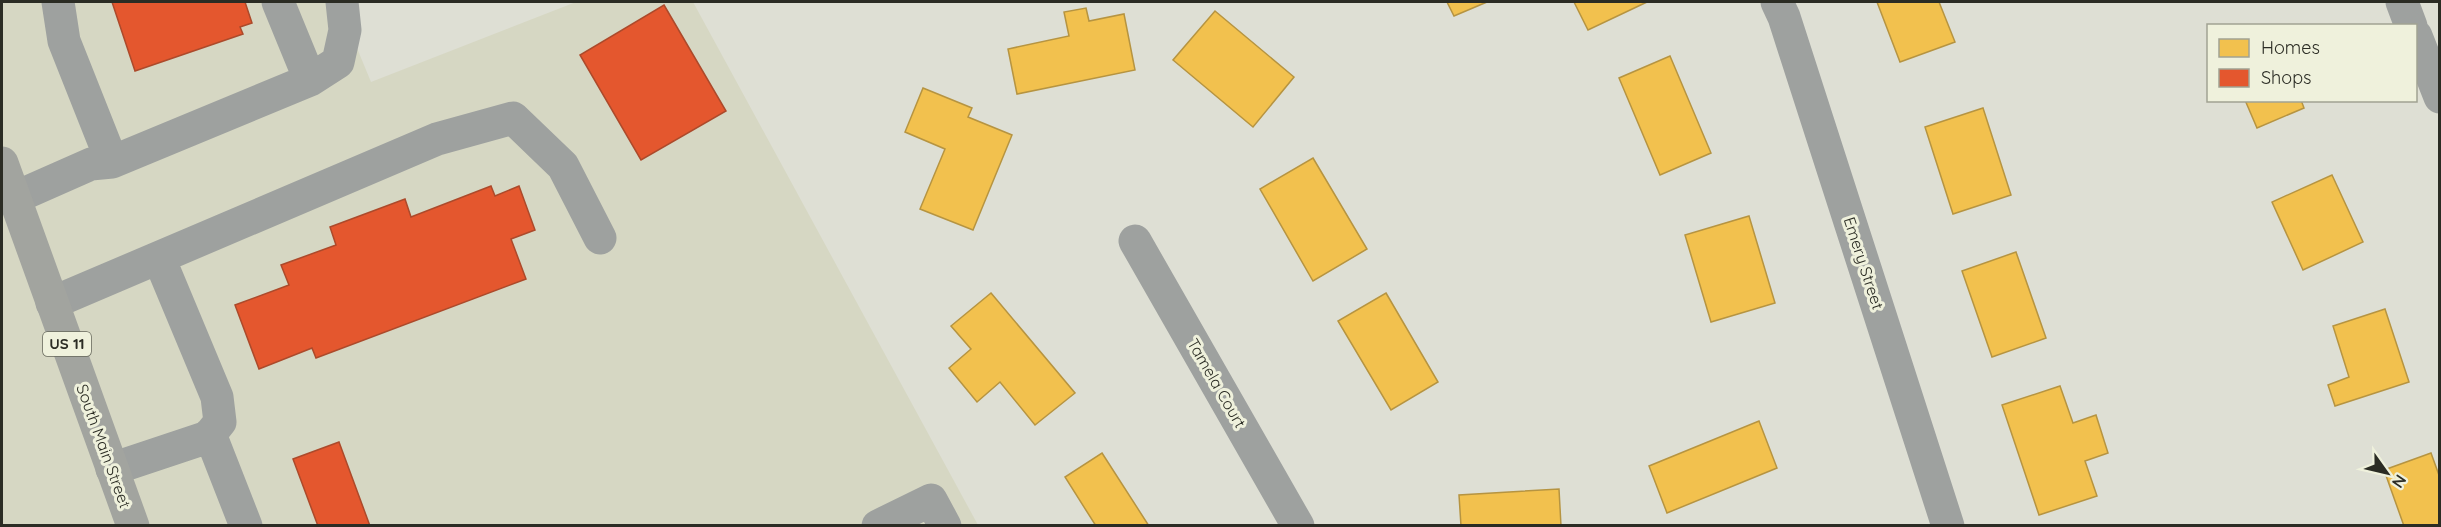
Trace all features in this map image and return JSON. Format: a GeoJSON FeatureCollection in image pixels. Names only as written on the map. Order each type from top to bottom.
{"type":"FeatureCollection","features":[{"type":"Feature","properties":{"kind":"main road","name":"South Main Street"},"geometry":{"type":"LineString","coordinates":[[2,163],[132,525]]}},
{"type":"Feature","properties":{"kind":"street"},"geometry":{"type":"LineString","coordinates":[[58,2],[64,41],[112,162]]}},
{"type":"Feature","properties":{"kind":"street"},"geometry":{"type":"LineString","coordinates":[[278,2],[310,80]]}},
{"type":"Feature","properties":{"kind":"street"},"geometry":{"type":"LineString","coordinates":[[14,198],[91,164],[112,162],[310,80],[338,63],[345,30],[342,2]]}},
{"type":"Feature","properties":{"kind":"street","name":"Emery Street"},"geometry":{"type":"LineString","coordinates":[[1777,2],[1784,17],[1948,525]]}},
{"type":"Feature","properties":{"kind":"street"},"geometry":{"type":"LineString","coordinates":[[2402,2],[2411,24]]}},
{"type":"Feature","properties":{"kind":"street"},"geometry":{"type":"LineString","coordinates":[[2417,41],[2439,97]]}},
{"type":"Feature","properties":{"kind":"street"},"geometry":{"type":"LineString","coordinates":[[52,303],[436,139],[513,118],[563,166],[600,238]]}},
{"type":"Feature","properties":{"kind":"street","name":"Tamela Court"},"geometry":{"type":"LineString","coordinates":[[1135,241],[1298,525]]}},
{"type":"Feature","properties":{"kind":"street"},"geometry":{"type":"LineString","coordinates":[[112,469],[210,434],[220,422],[217,397],[159,258]]}},
{"type":"Feature","properties":{"kind":"street"},"geometry":{"type":"LineString","coordinates":[[210,434],[246,525]]}},
{"type":"Feature","properties":{"kind":"street"},"geometry":{"type":"LineString","coordinates":[[878,525],[931,500],[945,525]]}},
{"type":"Feature","properties":{"kind":"shaded area"},"geometry":{"type":"Polygon","coordinates":[[[2,2],[338,2],[371,82],[576,2],[693,2],[978,525],[2,525],[2,2]]]}},
{"type":"Feature","properties":{"kind":"building: Homes"},"geometry":{"type":"Polygon","coordinates":[[[1447,2],[1487,2],[1454,16],[1447,2]]]}},
{"type":"Feature","properties":{"kind":"building: Homes"},"geometry":{"type":"Polygon","coordinates":[[[1574,2],[1647,2],[1588,30],[1574,2]]]}},
{"type":"Feature","properties":{"kind":"building: Homes"},"geometry":{"type":"Polygon","coordinates":[[[1877,2],[1939,2],[1955,42],[1900,62],[1877,2]]]}},
{"type":"Feature","properties":{"kind":"building: Homes"},"geometry":{"type":"Polygon","coordinates":[[[1086,8],[1089,21],[1124,14],[1135,70],[1017,94],[1008,49],[1069,36],[1064,12],[1086,8]]]}},
{"type":"Feature","properties":{"kind":"building: Homes"},"geometry":{"type":"Polygon","coordinates":[[[1215,11],[1294,77],[1253,127],[1173,60],[1215,11]]]}},
{"type":"Feature","properties":{"kind":"building: Homes"},"geometry":{"type":"Polygon","coordinates":[[[1670,56],[1711,153],[1660,175],[1619,78],[1670,56]]]}},
{"type":"Feature","properties":{"kind":"building: Homes"},"geometry":{"type":"Polygon","coordinates":[[[923,88],[972,108],[968,117],[1012,135],[973,230],[920,209],[945,149],[905,132],[923,88]]]}},
{"type":"Feature","properties":{"kind":"building: Homes"},"geometry":{"type":"Polygon","coordinates":[[[2246,102],[2302,102],[2304,108],[2257,128],[2246,102]]]}},
{"type":"Feature","properties":{"kind":"building: Homes"},"geometry":{"type":"Polygon","coordinates":[[[1983,108],[2011,195],[1953,214],[1925,127],[1983,108]]]}},
{"type":"Feature","properties":{"kind":"building: Homes"},"geometry":{"type":"Polygon","coordinates":[[[1313,158],[1367,249],[1313,281],[1260,189],[1313,158]]]}},
{"type":"Feature","properties":{"kind":"building: Homes"},"geometry":{"type":"Polygon","coordinates":[[[2332,175],[2363,242],[2303,270],[2272,202],[2332,175]]]}},
{"type":"Feature","properties":{"kind":"building: Homes"},"geometry":{"type":"Polygon","coordinates":[[[1749,216],[1775,303],[1711,322],[1685,235],[1749,216]]]}},
{"type":"Feature","properties":{"kind":"building: Homes"},"geometry":{"type":"Polygon","coordinates":[[[2016,252],[2046,338],[1992,357],[1962,271],[2016,252]]]}},
{"type":"Feature","properties":{"kind":"building: Homes"},"geometry":{"type":"Polygon","coordinates":[[[991,293],[1075,393],[1035,425],[1000,382],[977,402],[949,368],[971,349],[951,326],[991,293]]]}},
{"type":"Feature","properties":{"kind":"building: Homes"},"geometry":{"type":"Polygon","coordinates":[[[1386,293],[1438,382],[1391,410],[1338,321],[1386,293]]]}},
{"type":"Feature","properties":{"kind":"building: Homes"},"geometry":{"type":"Polygon","coordinates":[[[2385,309],[2409,382],[2335,406],[2328,385],[2349,377],[2333,326],[2385,309]]]}},
{"type":"Feature","properties":{"kind":"building: Homes"},"geometry":{"type":"Polygon","coordinates":[[[2060,386],[2073,423],[2096,415],[2108,453],[2085,461],[2097,496],[2039,515],[2002,405],[2060,386]]]}},
{"type":"Feature","properties":{"kind":"building: Homes"},"geometry":{"type":"Polygon","coordinates":[[[1759,421],[1777,468],[1667,513],[1649,466],[1759,421]]]}},
{"type":"Feature","properties":{"kind":"building: Homes"},"geometry":{"type":"Polygon","coordinates":[[[1102,453],[1149,526],[1096,526],[1065,477],[1102,453]]]}},
{"type":"Feature","properties":{"kind":"building: Homes"},"geometry":{"type":"Polygon","coordinates":[[[2431,453],[2440,478],[2440,526],[2404,526],[2384,470],[2431,453]]]}},
{"type":"Feature","properties":{"kind":"building: Homes"},"geometry":{"type":"Polygon","coordinates":[[[1559,489],[1561,526],[1461,526],[1459,495],[1559,489]]]}},
{"type":"Feature","properties":{"kind":"building: Shops"},"geometry":{"type":"Polygon","coordinates":[[[112,2],[245,2],[252,23],[240,27],[243,34],[135,71],[112,2]]]}},
{"type":"Feature","properties":{"kind":"building: Shops"},"geometry":{"type":"Polygon","coordinates":[[[664,5],[726,111],[641,160],[580,55],[664,5]]]}},
{"type":"Feature","properties":{"kind":"building: Shops"},"geometry":{"type":"Polygon","coordinates":[[[491,186],[495,196],[519,186],[535,230],[511,239],[526,279],[316,358],[312,348],[259,369],[235,305],[289,285],[281,265],[336,245],[330,227],[405,199],[411,217],[491,186]]]}},
{"type":"Feature","properties":{"kind":"building: Shops"},"geometry":{"type":"Polygon","coordinates":[[[339,442],[370,526],[318,526],[293,459],[339,442]]]}}]}
